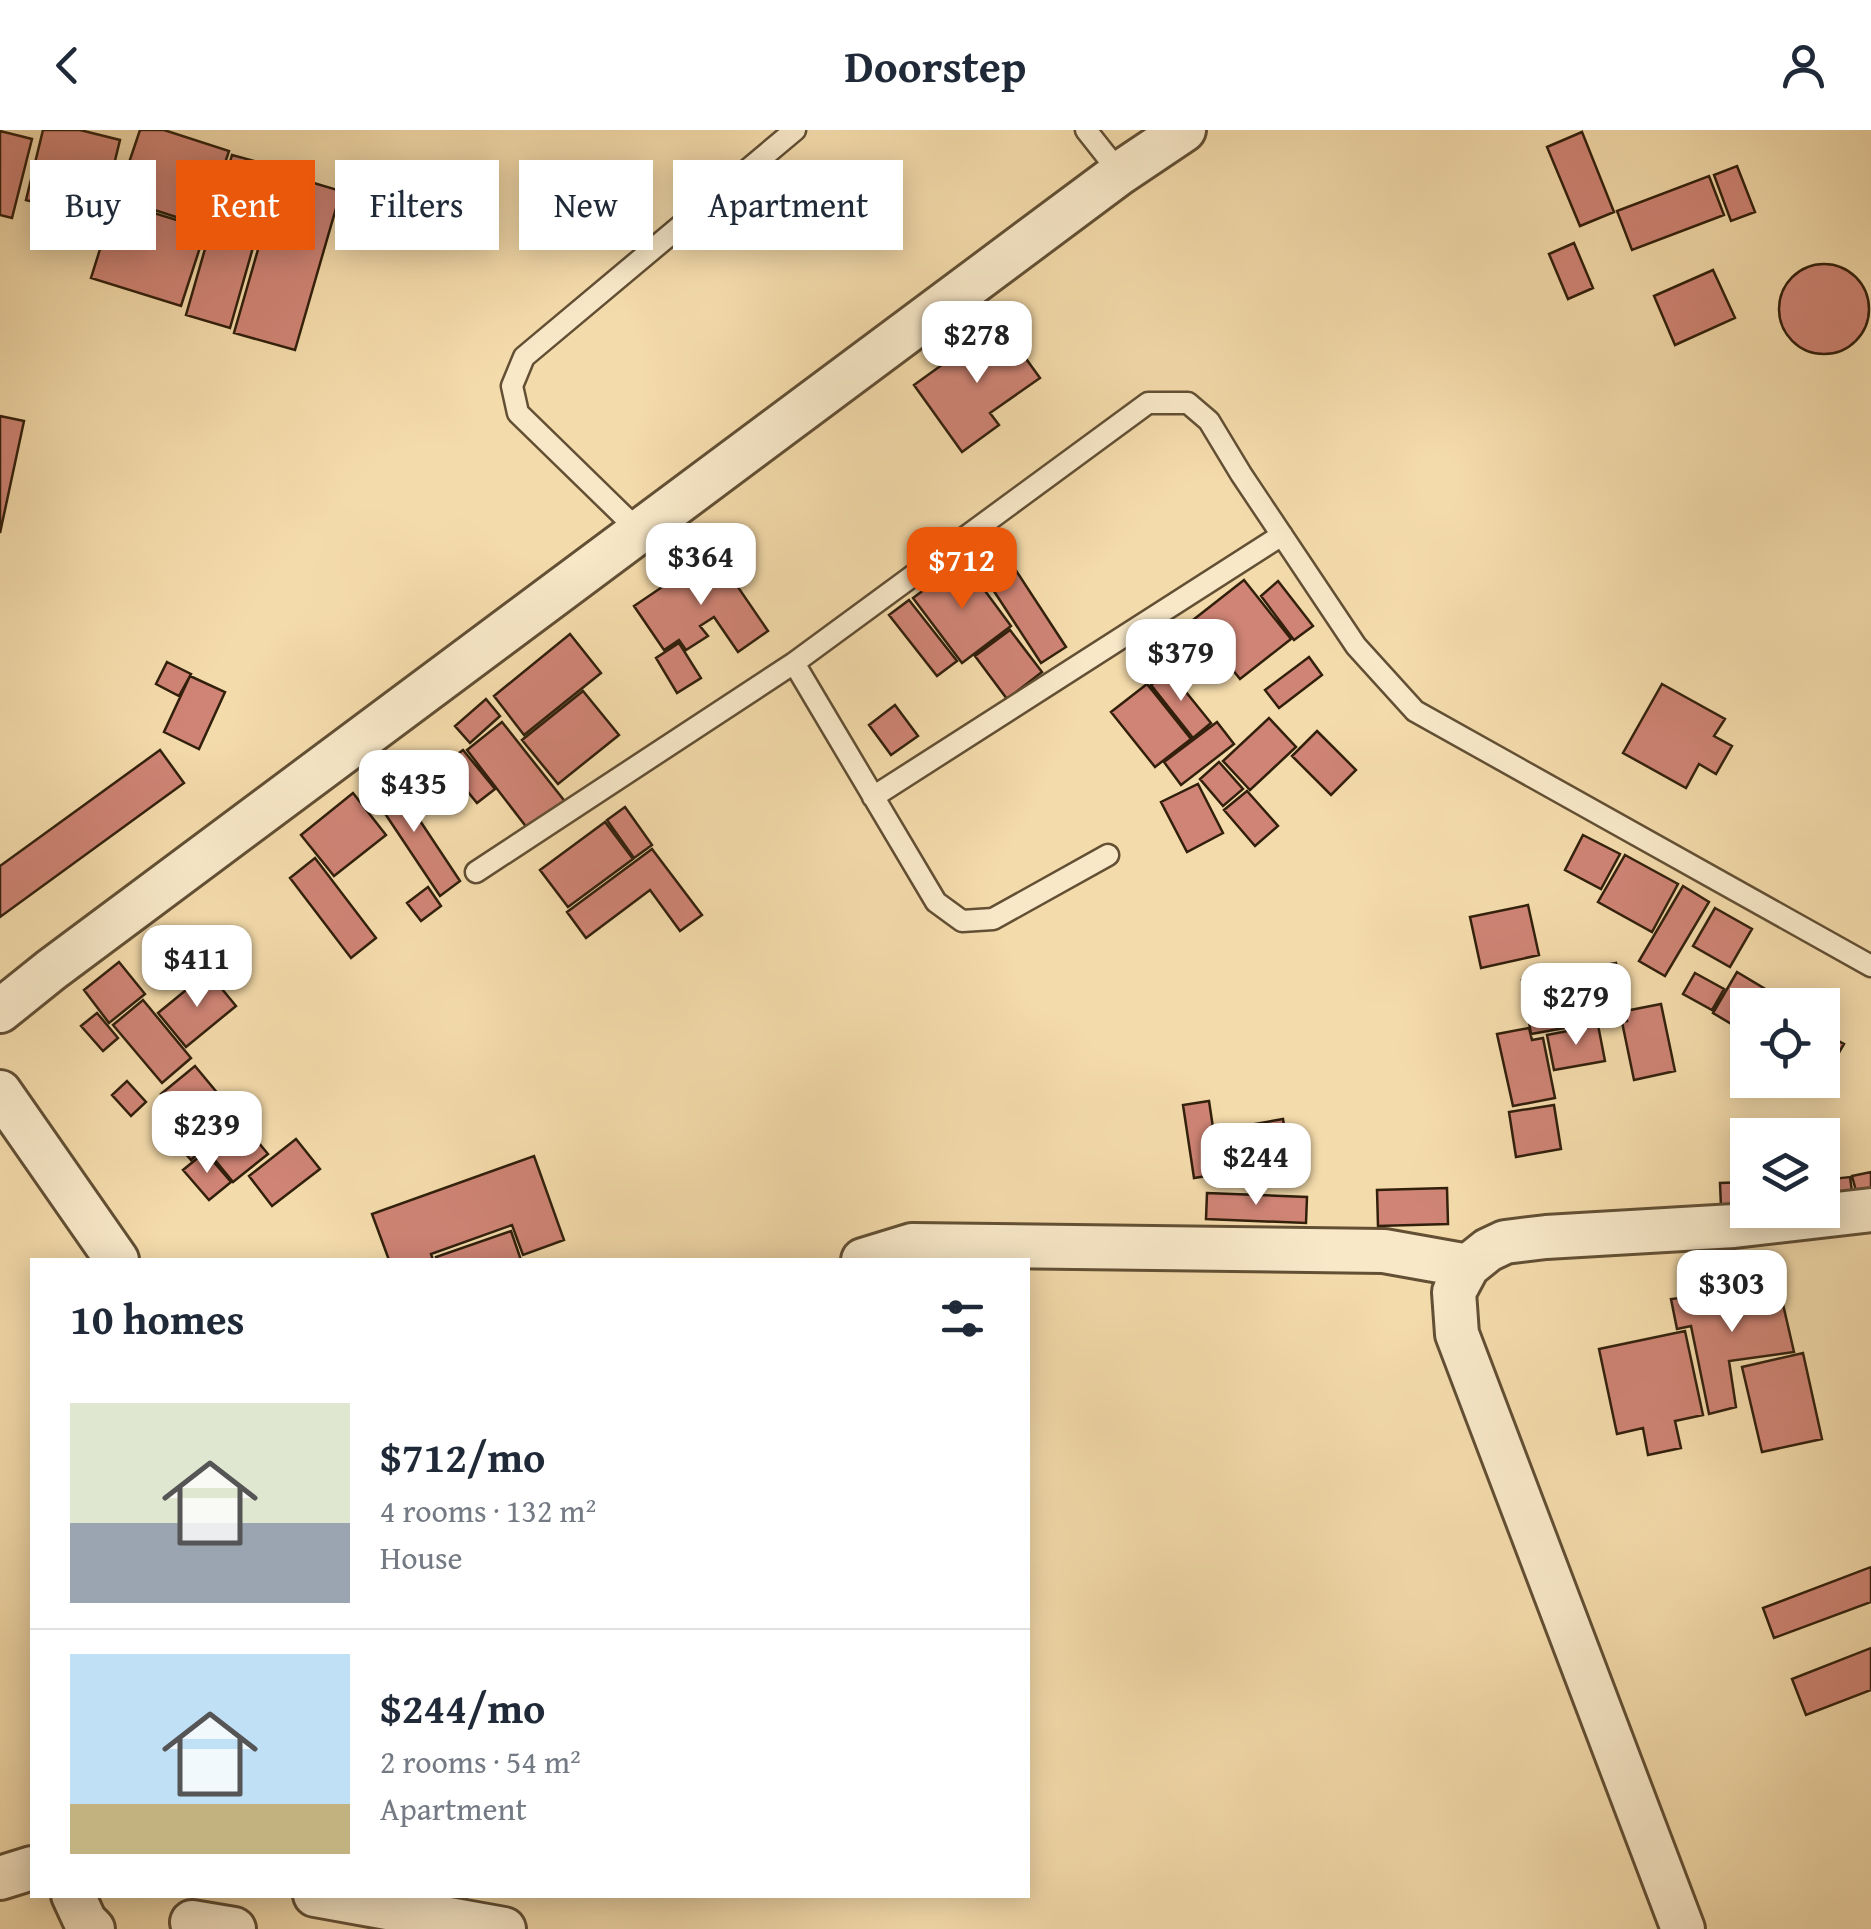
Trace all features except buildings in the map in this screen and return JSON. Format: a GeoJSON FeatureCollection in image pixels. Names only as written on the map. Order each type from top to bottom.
{"type":"FeatureCollection","features":[{"type":"Feature","properties":{"kind":"street"},"geometry":{"type":"LineString","coordinates":[[0,1011],[1120,173],[1184,130]]}},
{"type":"Feature","properties":{"kind":"street"},"geometry":{"type":"LineString","coordinates":[[0,1092],[116,1258]]}},
{"type":"Feature","properties":{"kind":"street"},"geometry":{"type":"LineString","coordinates":[[1683,1929],[1458,1334],[1454,1292],[1468,1266],[1506,1242],[1734,1226],[1871,1210]]}},
{"type":"Feature","properties":{"kind":"street"},"geometry":{"type":"LineString","coordinates":[[870,1258],[912,1245],[1384,1251],[1468,1266]]}},
{"type":"Feature","properties":{"kind":"street"},"geometry":{"type":"LineString","coordinates":[[331,1898],[504,1929]]}},
{"type":"Feature","properties":{"kind":"lane"},"geometry":{"type":"LineString","coordinates":[[639,531],[518,412],[512,386],[524,358],[794,130]]}},
{"type":"Feature","properties":{"kind":"lane"},"geometry":{"type":"LineString","coordinates":[[1086,130],[1120,173]]}},
{"type":"Feature","properties":{"kind":"lane"},"geometry":{"type":"LineString","coordinates":[[476,872],[794,663],[1148,403],[1188,403],[1209,421],[1356,646],[1414,711],[1871,966]]}},
{"type":"Feature","properties":{"kind":"lane"},"geometry":{"type":"LineString","coordinates":[[873,797],[1282,536]]}},
{"type":"Feature","properties":{"kind":"lane"},"geometry":{"type":"LineString","coordinates":[[794,663],[936,902],[962,920],[993,919],[1108,856]]}}]}
